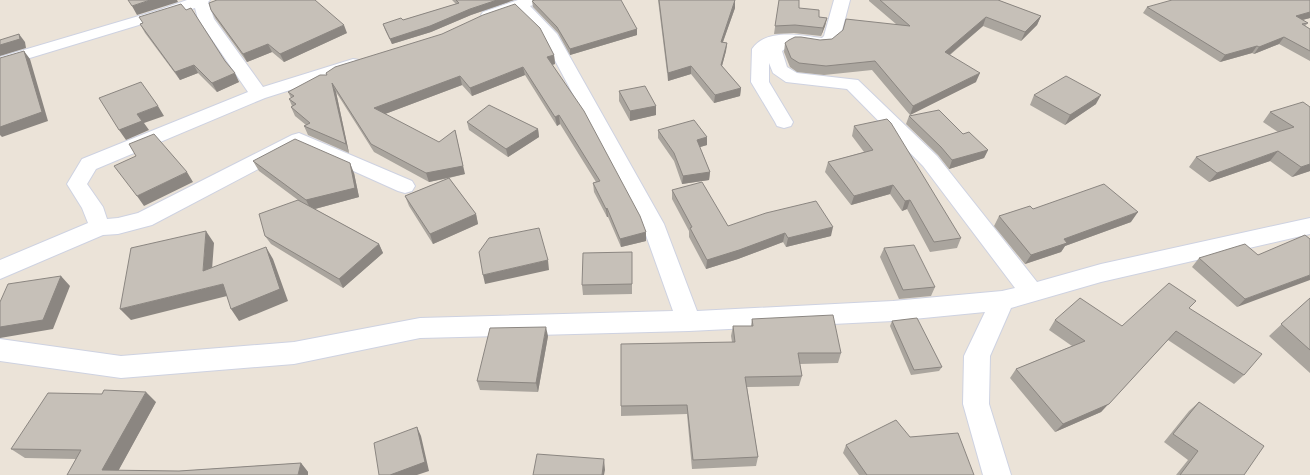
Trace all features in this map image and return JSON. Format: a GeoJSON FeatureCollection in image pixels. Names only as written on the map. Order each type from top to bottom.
{"type":"FeatureCollection","features":[{"type":"Feature","properties":{"kind":"street"},"geometry":{"type":"LineString","coordinates":[[0,62],[165,13],[201,0],[206,19],[246,78],[259,94]]}},
{"type":"Feature","properties":{"kind":"street"},"geometry":{"type":"LineString","coordinates":[[784,122],[760,82],[760,49],[770,42],[789,39],[824,43],[832,38],[842,0]]}},
{"type":"Feature","properties":{"kind":"street"},"geometry":{"type":"LineString","coordinates":[[472,22],[528,3],[549,34],[653,224],[689,321]]}},
{"type":"Feature","properties":{"kind":"street"},"geometry":{"type":"LineString","coordinates":[[789,39],[774,48],[779,69],[792,78],[852,84],[930,161],[1032,292]]}},
{"type":"Feature","properties":{"kind":"street"},"geometry":{"type":"LineString","coordinates":[[100,227],[92,207],[77,184],[89,164],[259,94],[371,58]]}},
{"type":"Feature","properties":{"kind":"street"},"geometry":{"type":"LineString","coordinates":[[0,270],[100,227],[118,226],[144,219],[299,139],[405,186]]}},
{"type":"Feature","properties":{"kind":"street"},"geometry":{"type":"LineString","coordinates":[[0,350],[121,367],[294,353],[420,328],[689,321],[893,311],[1002,301],[1101,273],[1310,226]]}},
{"type":"Feature","properties":{"kind":"street"},"geometry":{"type":"LineString","coordinates":[[997,475],[976,404],[977,356],[1002,301]]}},
{"type":"Feature","properties":{"kind":"building"},"geometry":{"type":"Polygon","coordinates":[[[128,0],[150,0],[132,6],[128,0]]]}},
{"type":"Feature","properties":{"kind":"building"},"geometry":{"type":"Polygon","coordinates":[[[217,0],[315,0],[344,25],[280,54],[268,44],[243,54],[211,10],[209,3],[217,0]]]}},
{"type":"Feature","properties":{"kind":"building"},"geometry":{"type":"Polygon","coordinates":[[[456,0],[497,0],[470,9],[430,26],[390,39],[383,24],[401,18],[403,20],[459,3],[456,0]]]}},
{"type":"Feature","properties":{"kind":"building"},"geometry":{"type":"Polygon","coordinates":[[[621,0],[637,29],[570,49],[557,27],[532,1],[621,0]]]}},
{"type":"Feature","properties":{"kind":"building"},"geometry":{"type":"Polygon","coordinates":[[[659,0],[735,0],[721,42],[727,43],[721,65],[741,88],[715,95],[691,66],[668,73],[659,0]]]}},
{"type":"Feature","properties":{"kind":"building"},"geometry":{"type":"Polygon","coordinates":[[[779,0],[799,0],[799,8],[819,10],[819,17],[827,18],[823,28],[795,25],[775,26],[779,0]]]}},
{"type":"Feature","properties":{"kind":"building"},"geometry":{"type":"Polygon","coordinates":[[[880,0],[998,0],[1041,16],[1025,32],[986,17],[945,52],[980,73],[913,106],[875,61],[826,66],[799,63],[791,58],[785,43],[789,40],[795,37],[820,40],[832,39],[843,30],[846,19],[910,26],[880,0]]]}},
{"type":"Feature","properties":{"kind":"building"},"geometry":{"type":"Polygon","coordinates":[[[1172,0],[1310,0],[1310,12],[1296,16],[1308,23],[1302,24],[1310,29],[1310,51],[1284,37],[1259,47],[1257,46],[1225,55],[1147,7],[1172,0]]]}},
{"type":"Feature","properties":{"kind":"building"},"geometry":{"type":"Polygon","coordinates":[[[181,4],[186,10],[191,8],[225,61],[235,73],[212,83],[194,65],[175,72],[140,24],[143,23],[139,17],[181,4]]]}},
{"type":"Feature","properties":{"kind":"building"},"geometry":{"type":"Polygon","coordinates":[[[515,4],[540,28],[554,55],[547,57],[584,111],[640,216],[646,232],[620,239],[607,208],[606,209],[593,183],[600,181],[559,115],[555,117],[523,67],[470,88],[460,76],[374,108],[439,142],[455,130],[463,166],[426,173],[371,144],[332,83],[346,144],[304,126],[310,123],[291,107],[296,104],[289,99],[294,96],[288,92],[320,75],[327,75],[326,73],[335,67],[442,34],[483,15],[515,4]]]}},
{"type":"Feature","properties":{"kind":"building"},"geometry":{"type":"Polygon","coordinates":[[[19,34],[20,39],[0,45],[0,40],[19,34]]]}},
{"type":"Feature","properties":{"kind":"building"},"geometry":{"type":"Polygon","coordinates":[[[24,51],[42,112],[0,127],[0,58],[24,51]]]}},
{"type":"Feature","properties":{"kind":"building"},"geometry":{"type":"Polygon","coordinates":[[[1066,76],[1101,95],[1070,115],[1034,95],[1066,76]]]}},
{"type":"Feature","properties":{"kind":"building"},"geometry":{"type":"Polygon","coordinates":[[[141,82],[158,106],[137,114],[142,121],[119,130],[99,98],[141,82]]]}},
{"type":"Feature","properties":{"kind":"building"},"geometry":{"type":"Polygon","coordinates":[[[645,86],[656,106],[630,111],[619,91],[645,86]]]}},
{"type":"Feature","properties":{"kind":"building"},"geometry":{"type":"Polygon","coordinates":[[[1303,102],[1310,107],[1310,164],[1301,167],[1278,151],[1217,173],[1196,157],[1294,127],[1270,112],[1303,102]]]}},
{"type":"Feature","properties":{"kind":"building"},"geometry":{"type":"Polygon","coordinates":[[[489,105],[538,129],[506,149],[467,122],[489,105]]]}},
{"type":"Feature","properties":{"kind":"building"},"geometry":{"type":"Polygon","coordinates":[[[939,110],[963,134],[969,132],[988,150],[952,160],[941,147],[909,116],[939,110]]]}},
{"type":"Feature","properties":{"kind":"building"},"geometry":{"type":"Polygon","coordinates":[[[887,119],[891,123],[961,238],[934,242],[910,200],[905,201],[893,185],[854,196],[828,162],[873,150],[854,126],[887,119]]]}},
{"type":"Feature","properties":{"kind":"building"},"geometry":{"type":"Polygon","coordinates":[[[694,120],[707,137],[697,140],[710,172],[683,176],[674,153],[658,130],[694,120]]]}},
{"type":"Feature","properties":{"kind":"building"},"geometry":{"type":"Polygon","coordinates":[[[154,134],[187,172],[137,196],[114,166],[136,156],[129,144],[154,134]]]}},
{"type":"Feature","properties":{"kind":"building"},"geometry":{"type":"Polygon","coordinates":[[[295,139],[350,163],[355,188],[306,200],[253,161],[295,139]]]}},
{"type":"Feature","properties":{"kind":"building"},"geometry":{"type":"Polygon","coordinates":[[[449,178],[476,214],[430,234],[405,196],[449,178]]]}},
{"type":"Feature","properties":{"kind":"building"},"geometry":{"type":"Polygon","coordinates":[[[702,182],[728,226],[766,213],[816,201],[833,227],[788,238],[785,233],[707,260],[690,228],[692,227],[672,190],[702,182]]]}},
{"type":"Feature","properties":{"kind":"building"},"geometry":{"type":"Polygon","coordinates":[[[1104,184],[1138,212],[1064,239],[1067,243],[1031,255],[999,216],[1030,206],[1033,209],[1104,184]]]}},
{"type":"Feature","properties":{"kind":"building"},"geometry":{"type":"Polygon","coordinates":[[[298,200],[379,244],[339,279],[265,236],[259,214],[298,200]]]}},
{"type":"Feature","properties":{"kind":"building"},"geometry":{"type":"Polygon","coordinates":[[[539,228],[548,260],[483,275],[479,252],[489,238],[539,228]]]}},
{"type":"Feature","properties":{"kind":"building"},"geometry":{"type":"Polygon","coordinates":[[[206,231],[203,271],[266,247],[280,289],[231,309],[223,284],[120,309],[131,248],[206,231]]]}},
{"type":"Feature","properties":{"kind":"building"},"geometry":{"type":"Polygon","coordinates":[[[1305,235],[1310,239],[1310,275],[1245,299],[1199,258],[1245,244],[1258,255],[1305,235]]]}},
{"type":"Feature","properties":{"kind":"building"},"geometry":{"type":"Polygon","coordinates":[[[914,245],[935,287],[903,290],[884,248],[914,245]]]}},
{"type":"Feature","properties":{"kind":"building"},"geometry":{"type":"Polygon","coordinates":[[[632,252],[632,284],[582,285],[583,253],[632,252]]]}},
{"type":"Feature","properties":{"kind":"building"},"geometry":{"type":"Polygon","coordinates":[[[61,276],[43,320],[0,327],[0,302],[8,284],[61,276]]]}},
{"type":"Feature","properties":{"kind":"building"},"geometry":{"type":"Polygon","coordinates":[[[1169,283],[1196,301],[1189,308],[1262,354],[1244,375],[1176,331],[1109,404],[1063,424],[1016,369],[1085,341],[1055,320],[1080,298],[1122,326],[1169,283]]]}},
{"type":"Feature","properties":{"kind":"building"},"geometry":{"type":"Polygon","coordinates":[[[1310,298],[1310,350],[1281,324],[1310,298]]]}},
{"type":"Feature","properties":{"kind":"building"},"geometry":{"type":"Polygon","coordinates":[[[833,315],[841,353],[798,353],[802,376],[745,377],[758,457],[693,460],[687,405],[621,406],[621,344],[735,342],[733,326],[753,326],[752,319],[833,315]]]}},
{"type":"Feature","properties":{"kind":"building"},"geometry":{"type":"Polygon","coordinates":[[[917,318],[942,367],[914,370],[892,321],[917,318]]]}},
{"type":"Feature","properties":{"kind":"building"},"geometry":{"type":"Polygon","coordinates":[[[546,327],[536,383],[477,381],[490,328],[546,327]]]}},
{"type":"Feature","properties":{"kind":"building"},"geometry":{"type":"Polygon","coordinates":[[[104,390],[146,392],[102,470],[179,471],[301,463],[298,475],[67,475],[81,450],[11,449],[48,393],[102,394],[104,390]]]}},
{"type":"Feature","properties":{"kind":"building"},"geometry":{"type":"Polygon","coordinates":[[[1199,402],[1264,446],[1244,475],[1180,475],[1198,451],[1173,434],[1199,402]]]}},
{"type":"Feature","properties":{"kind":"building"},"geometry":{"type":"Polygon","coordinates":[[[896,420],[910,437],[958,433],[974,475],[867,475],[846,445],[896,420]]]}},
{"type":"Feature","properties":{"kind":"building"},"geometry":{"type":"Polygon","coordinates":[[[417,427],[425,462],[390,475],[379,475],[374,443],[417,427]]]}},
{"type":"Feature","properties":{"kind":"building"},"geometry":{"type":"Polygon","coordinates":[[[537,454],[604,459],[602,475],[533,475],[537,454]]]}}]}
